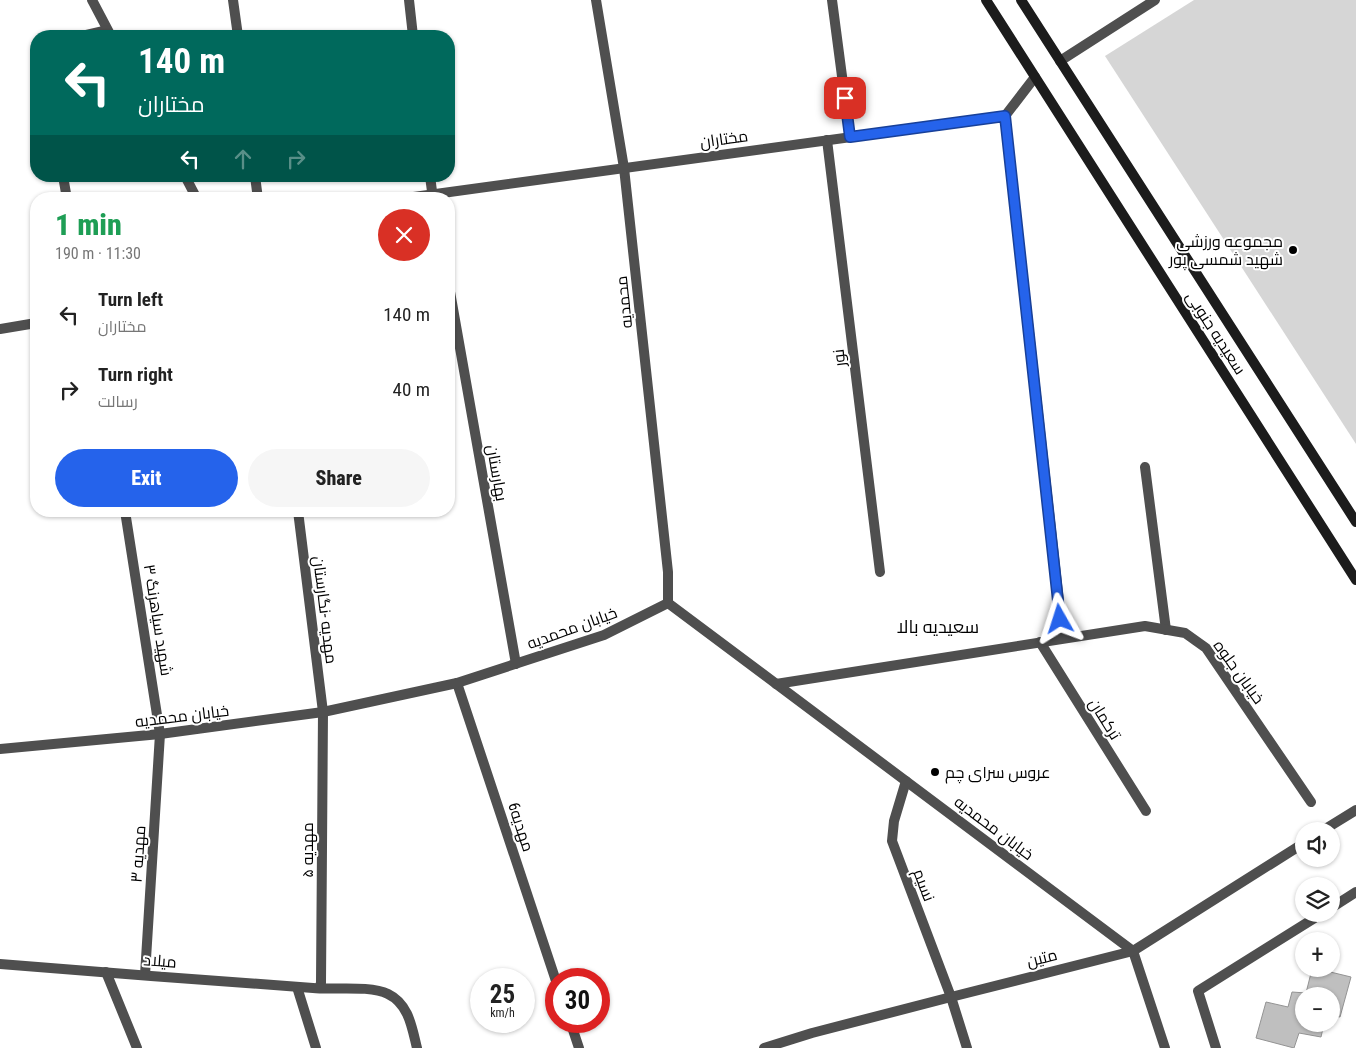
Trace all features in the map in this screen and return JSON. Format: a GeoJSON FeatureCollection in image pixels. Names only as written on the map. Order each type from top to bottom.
{"type":"FeatureCollection","features":[{"type":"Feature","properties":{"kind":"main road","name":"سعیدیه جنوبی"},"geometry":{"type":"LineString","coordinates":[[986,0],[1356,580]]}},
{"type":"Feature","properties":{"kind":"main road","name":"سعیدیه جنوبی"},"geometry":{"type":"LineString","coordinates":[[1020,0],[1356,522]]}},
{"type":"Feature","properties":{"kind":"street"},"geometry":{"type":"LineString","coordinates":[[92,0],[107,30]]}},
{"type":"Feature","properties":{"kind":"street"},"geometry":{"type":"LineString","coordinates":[[233,0],[237,30]]}},
{"type":"Feature","properties":{"kind":"street"},"geometry":{"type":"LineString","coordinates":[[409,0],[412,30]]}},
{"type":"Feature","properties":{"kind":"street","name":"محمدیه"},"geometry":{"type":"LineString","coordinates":[[596,0],[624,168],[668,572],[668,603]]}},
{"type":"Feature","properties":{"kind":"street"},"geometry":{"type":"LineString","coordinates":[[832,0],[850,137]]}},
{"type":"Feature","properties":{"kind":"street"},"geometry":{"type":"LineString","coordinates":[[1060,61],[1155,0]]}},
{"type":"Feature","properties":{"kind":"street"},"geometry":{"type":"LineString","coordinates":[[1035,77],[1005,116],[1063,638]]}},
{"type":"Feature","properties":{"kind":"street","name":"مختاران"},"geometry":{"type":"LineString","coordinates":[[455,193],[1005,116]]}},
{"type":"Feature","properties":{"kind":"street","name":"نور"},"geometry":{"type":"LineString","coordinates":[[827,140],[880,572]]}},
{"type":"Feature","properties":{"kind":"street","name":"بهارستان"},"geometry":{"type":"LineString","coordinates":[[455,320],[516,664]]}},
{"type":"Feature","properties":{"kind":"street"},"geometry":{"type":"LineString","coordinates":[[0,329],[30,324]]}},
{"type":"Feature","properties":{"kind":"street"},"geometry":{"type":"LineString","coordinates":[[1145,467],[1166,630]]}},
{"type":"Feature","properties":{"kind":"street","name":"شهید سیاهرنگ ۳"},"geometry":{"type":"LineString","coordinates":[[126,517],[160,734]]}},
{"type":"Feature","properties":{"kind":"street","name":"مهدیه -نگارستان"},"geometry":{"type":"LineString","coordinates":[[299,517],[323,712]]}},
{"type":"Feature","properties":{"kind":"street","name":"خیابان محمدیه"},"geometry":{"type":"LineString","coordinates":[[0,749],[160,734],[323,712],[457,683],[604,635],[668,603],[1133,951]]}},
{"type":"Feature","properties":{"kind":"street","name":"خیابان جلوه"},"geometry":{"type":"LineString","coordinates":[[776,684],[1145,626],[1185,633],[1206,648],[1311,802]]}},
{"type":"Feature","properties":{"kind":"street","name":"ترکمان"},"geometry":{"type":"LineString","coordinates":[[1040,642],[1146,811]]}},
{"type":"Feature","properties":{"kind":"street","name":"مهدیه6"},"geometry":{"type":"LineString","coordinates":[[457,683],[552,968]]}},
{"type":"Feature","properties":{"kind":"street","name":"مهدیه ۵"},"geometry":{"type":"LineString","coordinates":[[319,988],[321,983],[323,712]]}},
{"type":"Feature","properties":{"kind":"street","name":"مهدیه ۳"},"geometry":{"type":"LineString","coordinates":[[145,975],[160,734]]}},
{"type":"Feature","properties":{"kind":"street","name":"نسیم"},"geometry":{"type":"LineString","coordinates":[[906,781],[894,821],[892,842],[951,996],[967,1048]]}},
{"type":"Feature","properties":{"kind":"street"},"geometry":{"type":"LineString","coordinates":[[1337,822],[1356,810]]}},
{"type":"Feature","properties":{"kind":"street","name":"متین"},"geometry":{"type":"LineString","coordinates":[[769,1047],[812,1033],[951,996],[1133,951],[1295,849]]}},
{"type":"Feature","properties":{"kind":"street"},"geometry":{"type":"LineString","coordinates":[[1340,902],[1356,892]]}},
{"type":"Feature","properties":{"kind":"street"},"geometry":{"type":"LineString","coordinates":[[1216,1048],[1198,991],[1308,922]]}},
{"type":"Feature","properties":{"kind":"street"},"geometry":{"type":"LineString","coordinates":[[1133,951],[1165,1048]]}},
{"type":"Feature","properties":{"kind":"street","name":"میلاد"},"geometry":{"type":"LineString","coordinates":[[0,964],[298,987],[375,990],[387,993],[404,1005],[417,1048]]}},
{"type":"Feature","properties":{"kind":"street"},"geometry":{"type":"LineString","coordinates":[[106,972],[137,1048]]}},
{"type":"Feature","properties":{"kind":"street"},"geometry":{"type":"LineString","coordinates":[[298,987],[316,1048]]}},
{"type":"Feature","properties":{"kind":"street"},"geometry":{"type":"LineString","coordinates":[[574,1033],[578,1048]]}},
{"type":"Feature","properties":{"kind":"shaded area","name":"مجموعه ورزشی شهید شمسی پور"},"geometry":{"type":"Polygon","coordinates":[[[1194,0],[1356,0],[1356,444],[1105,56],[1194,0]]]}},
{"type":"Feature","properties":{"kind":"building"},"geometry":{"type":"Polygon","coordinates":[[[1340,974],[1351,977],[1340,1017],[1340,987],[1308,987],[1310,977],[1340,977],[1340,974]]]}},
{"type":"Feature","properties":{"kind":"building"},"geometry":{"type":"Polygon","coordinates":[[[1292,992],[1295,992],[1295,1032],[1322,1032],[1321,1037],[1299,1033],[1294,1048],[1256,1038],[1266,1002],[1288,1007],[1292,992]]]}},
{"type":"Feature","properties":{"kind":"place","name":"مجموعه ورزشی شهید شمسی پور"},"geometry":{"type":"Point","coordinates":[1293,250]}},
{"type":"Feature","properties":{"kind":"place","name":"عروس سرای چم"},"geometry":{"type":"Point","coordinates":[935,772]}},
{"type":"Feature","properties":{"kind":"district","name":"سعيدیه بالا"},"geometry":{"type":"Point","coordinates":[938,626]}},
{"type":"Feature","properties":{"kind":"route"},"geometry":{"type":"LineString","coordinates":[[845,98],[850,137],[1005,116],[1060,619]]}}]}
